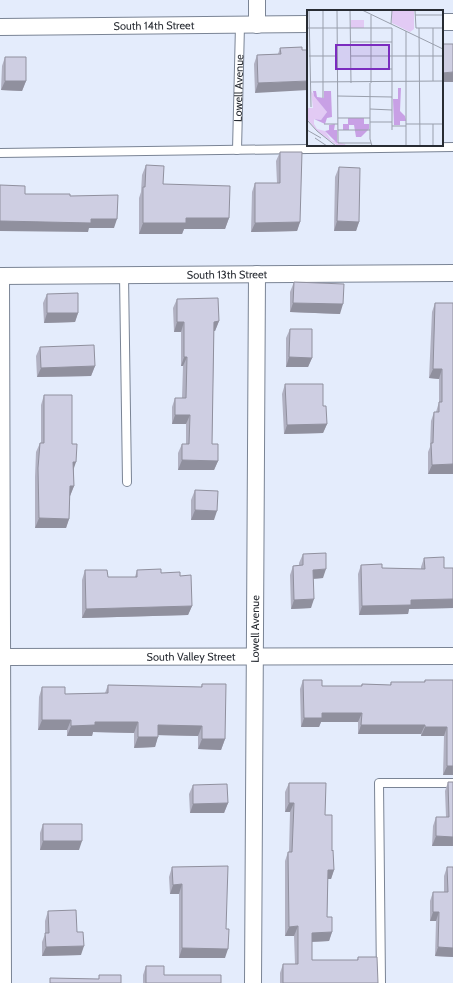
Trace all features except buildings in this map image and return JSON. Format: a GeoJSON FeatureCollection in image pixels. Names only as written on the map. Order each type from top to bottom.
{"type":"FeatureCollection","features":[{"type":"Feature","properties":{"kind":"street"},"geometry":{"type":"LineString","coordinates":[[256,0],[257,25]]}},
{"type":"Feature","properties":{"kind":"street","name":"South 14th Street"},"geometry":{"type":"LineString","coordinates":[[0,27],[307,24]]}},
{"type":"Feature","properties":{"kind":"street","name":"South 13th Street"},"geometry":{"type":"LineString","coordinates":[[1,276],[453,273]]}},
{"type":"Feature","properties":{"kind":"street","name":"Lowell Avenue"},"geometry":{"type":"LineString","coordinates":[[253,983],[256,274]]}},
{"type":"Feature","properties":{"kind":"street"},"geometry":{"type":"LineString","coordinates":[[1,276],[3,983]]}},
{"type":"Feature","properties":{"kind":"street","name":"South Valley Street"},"geometry":{"type":"LineString","coordinates":[[1,657],[453,656]]}},
{"type":"Feature","properties":{"kind":"lane","name":"Lowell Avenue"},"geometry":{"type":"LineString","coordinates":[[237,150],[240,25]]}},
{"type":"Feature","properties":{"kind":"lane"},"geometry":{"type":"LineString","coordinates":[[0,153],[453,147]]}},
{"type":"Feature","properties":{"kind":"lane"},"geometry":{"type":"LineString","coordinates":[[124,275],[127,482]]}},
{"type":"Feature","properties":{"kind":"lane"},"geometry":{"type":"LineString","coordinates":[[381,983],[380,783],[453,783]]}}]}
